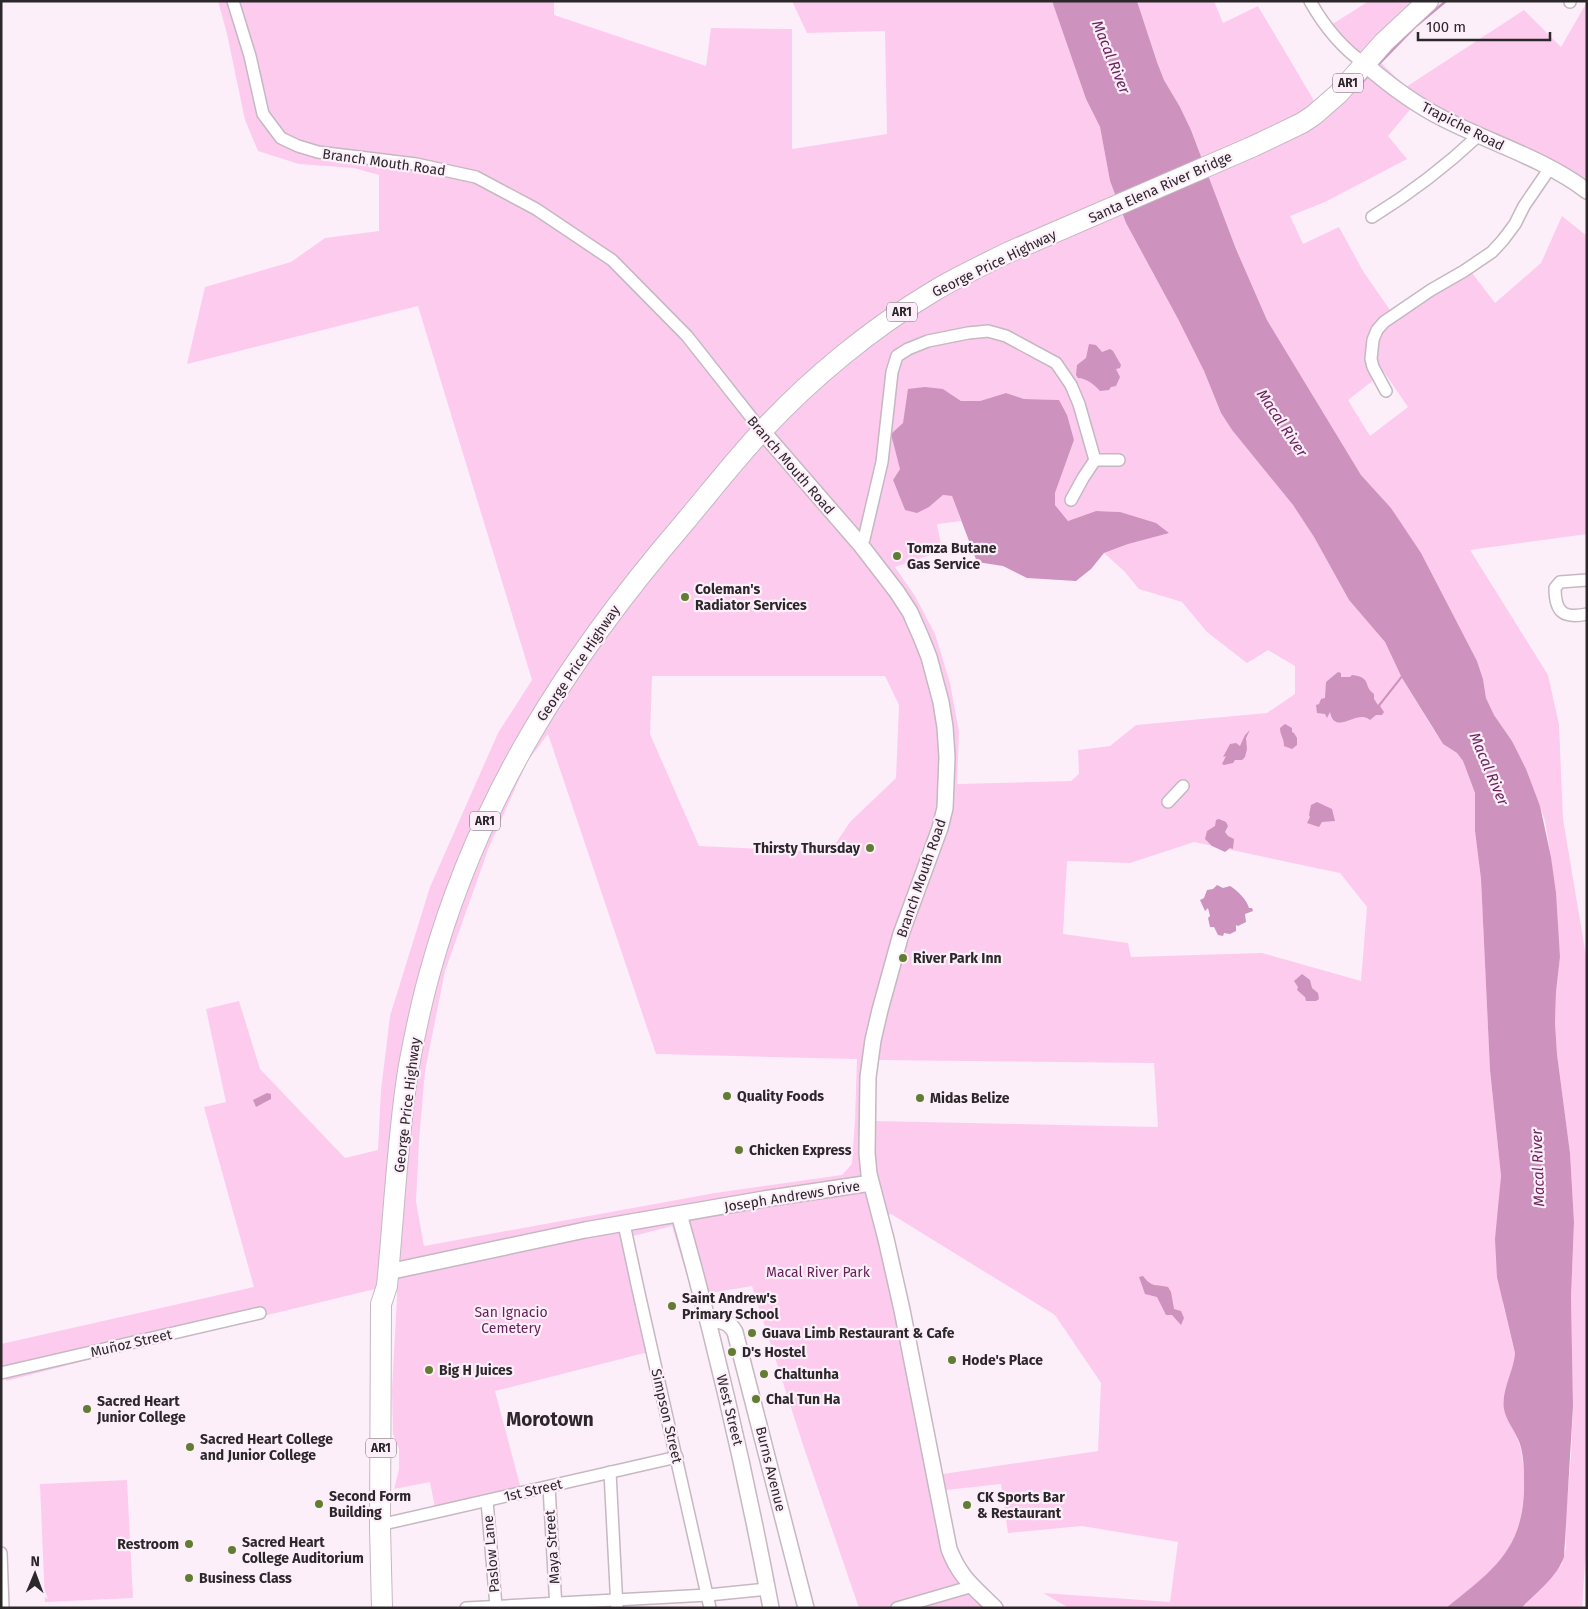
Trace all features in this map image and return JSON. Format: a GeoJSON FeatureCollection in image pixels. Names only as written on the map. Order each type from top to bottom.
{"type":"FeatureCollection","features":[{"type":"Feature","properties":{"kind":"highway","name":"AR1"},"geometry":{"type":"LineString","coordinates":[[1365,64],[1384,42],[1428,1]]}},
{"type":"Feature","properties":{"kind":"highway","name":"Santa Elena River Bridge"},"geometry":{"type":"LineString","coordinates":[[1065,229],[1289,130],[1314,114],[1338,94],[1365,64]]}},
{"type":"Feature","properties":{"kind":"highway","name":"George Price Highway"},"geometry":{"type":"LineString","coordinates":[[387,1280],[405,1095],[430,971],[450,909],[475,844],[520,751],[540,717],[585,648],[644,570],[762,431],[789,404],[852,349],[936,290],[1007,253],[1065,229]]}},
{"type":"Feature","properties":{"kind":"highway","name":"AR1"},"geometry":{"type":"LineString","coordinates":[[387,1280],[390,1305],[388,1523],[391,1553],[392,1608]]}},
{"type":"Feature","properties":{"kind":"highway","name":"AR1"},"geometry":{"type":"LineString","coordinates":[[382,1608],[380,1528],[382,1304],[387,1280]]}},
{"type":"Feature","properties":{"kind":"street","name":"Branch Mouth Road"},"geometry":{"type":"LineString","coordinates":[[232,1],[250,56],[264,114],[281,138],[318,152],[416,164],[476,177],[536,209],[612,260],[687,336],[762,431],[860,544],[897,592],[921,636],[929,657],[941,702],[945,727],[947,757],[945,808],[940,828],[898,943],[873,1040],[867,1099],[867,1153],[871,1183]]}},
{"type":"Feature","properties":{"kind":"street","name":"Trapiche Road"},"geometry":{"type":"LineString","coordinates":[[1310,1],[1345,48],[1424,107],[1443,118],[1550,168],[1573,180],[1587,191]]}},
{"type":"Feature","properties":{"kind":"street"},"geometry":{"type":"LineString","coordinates":[[1372,216],[1402,199],[1479,135]]}},
{"type":"Feature","properties":{"kind":"street"},"geometry":{"type":"LineString","coordinates":[[1386,391],[1371,359],[1373,340],[1377,330],[1384,322],[1431,290],[1492,252],[1503,240],[1550,168]]}},
{"type":"Feature","properties":{"kind":"street"},"geometry":{"type":"LineString","coordinates":[[860,544],[864,539],[878,478],[892,372],[897,356],[908,349],[928,341],[988,331],[1006,336],[1056,363],[1071,385],[1079,404],[1095,460],[1071,500]]}},
{"type":"Feature","properties":{"kind":"street"},"geometry":{"type":"LineString","coordinates":[[1095,460],[1119,460]]}},
{"type":"Feature","properties":{"kind":"street"},"geometry":{"type":"LineString","coordinates":[[1587,580],[1560,582],[1555,588],[1555,595],[1557,607],[1564,614],[1573,616],[1587,614]]}},
{"type":"Feature","properties":{"kind":"street"},"geometry":{"type":"LineString","coordinates":[[1168,802],[1183,786]]}},
{"type":"Feature","properties":{"kind":"street","name":"Joseph Andrews Drive"},"geometry":{"type":"LineString","coordinates":[[387,1280],[585,1230],[764,1199],[871,1183],[902,1310],[949,1549],[958,1570],[996,1608]]}},
{"type":"Feature","properties":{"kind":"street","name":"West Street"},"geometry":{"type":"LineString","coordinates":[[679,1214],[708,1320],[741,1458],[771,1608]]}},
{"type":"Feature","properties":{"kind":"street","name":"Simpson Street"},"geometry":{"type":"LineString","coordinates":[[624,1224],[710,1608]]}},
{"type":"Feature","properties":{"kind":"street","name":"Muñoz Street"},"geometry":{"type":"LineString","coordinates":[[1,1374],[260,1313]]}},
{"type":"Feature","properties":{"kind":"street","name":"Burns Avenue"},"geometry":{"type":"LineString","coordinates":[[708,1320],[726,1322],[732,1326],[735,1332],[806,1608]]}},
{"type":"Feature","properties":{"kind":"street","name":"1st Street"},"geometry":{"type":"LineString","coordinates":[[388,1523],[677,1457]]}},
{"type":"Feature","properties":{"kind":"street"},"geometry":{"type":"LineString","coordinates":[[610,1472],[617,1604]]}},
{"type":"Feature","properties":{"kind":"street","name":"Maya Street"},"geometry":{"type":"LineString","coordinates":[[548,1487],[556,1605]]}},
{"type":"Feature","properties":{"kind":"street","name":"Paslow Lane"},"geometry":{"type":"LineString","coordinates":[[487,1501],[496,1606]]}},
{"type":"Feature","properties":{"kind":"street"},"geometry":{"type":"LineString","coordinates":[[1,1552],[2,1608]]}},
{"type":"Feature","properties":{"kind":"street"},"geometry":{"type":"LineString","coordinates":[[896,1608],[973,1586]]}},
{"type":"Feature","properties":{"kind":"street"},"geometry":{"type":"LineString","coordinates":[[466,1608],[617,1604],[768,1589]]}},
{"type":"Feature","properties":{"kind":"green space"},"geometry":{"type":"Polygon","coordinates":[[[218,1],[554,1],[554,15],[706,66],[711,28],[792,29],[792,149],[887,134],[885,31],[807,33],[792,1],[1052,1],[1086,99],[1100,127],[1110,181],[1126,223],[1204,371],[1221,413],[1232,430],[1293,505],[1314,537],[1349,600],[1385,642],[1402,678],[1435,732],[1443,744],[1457,753],[1463,761],[1475,793],[1475,831],[1481,879],[1490,1070],[1501,1176],[1499,1203],[1503,1304],[1515,1353],[1504,1403],[1521,1450],[1524,1487],[1520,1519],[1515,1536],[1507,1550],[1487,1574],[1446,1608],[1069,1608],[1043,1593],[1170,1602],[1178,1542],[1082,1526],[1008,1533],[1001,1484],[946,1490],[943,1474],[1098,1451],[1101,1383],[1055,1315],[891,1214],[875,1219],[940,1535],[952,1574],[985,1608],[859,1608],[803,1445],[752,1286],[693,1296],[672,1226],[633,1236],[656,1350],[495,1391],[521,1489],[435,1508],[430,1482],[394,1489],[399,1469],[399,1449],[393,1434],[392,1389],[397,1298],[397,1257],[379,1288],[6,1381],[5,1368],[1,1368],[1,1344],[254,1287],[204,1107],[226,1102],[206,1009],[239,1001],[260,1069],[345,1158],[378,1150],[381,1090],[390,1016],[430,887],[498,733],[532,680],[418,306],[187,364],[205,287],[291,262],[325,238],[379,231],[379,175],[354,168],[299,164],[258,151],[245,120],[218,1]],[[943,389],[893,480],[905,510],[929,507],[943,495],[952,496],[961,521],[937,524],[942,551],[895,567],[915,596],[935,634],[950,683],[959,732],[957,784],[1071,781],[1079,774],[1078,750],[1110,746],[1136,725],[1267,713],[1295,694],[1295,666],[1268,650],[1247,663],[1207,632],[1182,602],[1139,589],[1124,571],[1104,553],[1128,544],[1120,512],[1096,511],[1068,521],[1055,505],[1055,493],[1074,440],[1059,400],[1024,399],[1006,393],[980,401],[961,401],[943,389]],[[652,676],[650,734],[699,846],[830,852],[850,822],[896,778],[899,705],[885,676],[652,676]],[[548,734],[527,762],[489,847],[445,971],[425,1071],[416,1202],[424,1246],[715,1193],[842,1175],[852,1164],[857,1059],[656,1054],[548,734]],[[1194,842],[1130,863],[1067,861],[1063,934],[1128,943],[1131,957],[1262,953],[1361,981],[1367,907],[1340,873],[1194,842]],[[877,1060],[875,1121],[1158,1127],[1154,1063],[877,1060]]]}},
{"type":"Feature","properties":{"kind":"green space"},"geometry":{"type":"Polygon","coordinates":[[[1137,1],[1214,1],[1223,23],[1258,6],[1316,104],[1258,151],[1378,60],[1406,87],[1524,10],[1561,47],[1587,2],[1587,186],[1418,100],[1388,136],[1407,159],[1325,202],[1290,216],[1303,244],[1339,227],[1363,271],[1392,313],[1466,265],[1495,303],[1541,263],[1562,216],[1587,236],[1587,534],[1470,550],[1548,675],[1559,725],[1563,819],[1587,962],[1587,1533],[1582,1608],[1521,1608],[1562,1564],[1566,1548],[1565,1525],[1573,1406],[1571,1297],[1574,1222],[1570,1153],[1557,1054],[1555,1023],[1560,957],[1551,857],[1545,821],[1512,741],[1494,715],[1486,698],[1483,679],[1477,661],[1431,574],[1391,508],[1361,475],[1267,320],[1236,249],[1191,130],[1164,80],[1137,1]],[[1384,372],[1348,400],[1370,436],[1408,407],[1384,372]]]}},
{"type":"Feature","properties":{"kind":"green space"},"geometry":{"type":"Polygon","coordinates":[[[1369,1],[1417,1],[1362,56],[1331,25],[1369,1]]]}},
{"type":"Feature","properties":{"kind":"green space"},"geometry":{"type":"Polygon","coordinates":[[[127,1480],[133,1598],[45,1602],[40,1484],[127,1480]]]}},
{"type":"Feature","properties":{"kind":"water","name":"Macal River"},"geometry":{"type":"Polygon","coordinates":[[[1052,1],[1137,1],[1164,80],[1191,130],[1236,249],[1267,320],[1361,475],[1391,508],[1421,553],[1477,661],[1483,679],[1486,698],[1494,715],[1512,741],[1526,769],[1540,806],[1551,857],[1556,893],[1560,957],[1555,1023],[1557,1054],[1570,1153],[1574,1222],[1571,1297],[1573,1406],[1564,1557],[1551,1578],[1521,1608],[1446,1608],[1491,1570],[1511,1543],[1523,1507],[1524,1485],[1524,1464],[1521,1449],[1504,1409],[1504,1395],[1515,1353],[1497,1277],[1495,1239],[1501,1176],[1490,1070],[1481,879],[1475,831],[1475,793],[1463,761],[1457,753],[1443,744],[1402,678],[1380,706],[1384,712],[1382,715],[1376,715],[1370,720],[1365,717],[1359,717],[1337,722],[1333,719],[1330,712],[1327,718],[1325,714],[1317,713],[1316,705],[1319,704],[1321,699],[1325,698],[1326,682],[1338,672],[1341,673],[1341,677],[1350,677],[1352,675],[1363,678],[1370,691],[1374,694],[1374,699],[1378,705],[1401,676],[1385,642],[1349,600],[1314,537],[1293,505],[1232,430],[1221,413],[1204,371],[1178,319],[1126,223],[1110,181],[1100,127],[1086,99],[1052,1]]]}},
{"type":"Feature","properties":{"kind":"water"},"geometry":{"type":"Polygon","coordinates":[[[1089,344],[1096,345],[1102,352],[1110,349],[1121,365],[1120,368],[1116,369],[1120,377],[1116,386],[1111,387],[1109,390],[1100,391],[1090,382],[1078,378],[1076,375],[1077,365],[1086,358],[1089,344]]]}},
{"type":"Feature","properties":{"kind":"water"},"geometry":{"type":"Polygon","coordinates":[[[925,387],[943,389],[961,401],[980,401],[1006,393],[1024,399],[1059,400],[1067,415],[1074,440],[1055,493],[1055,505],[1068,521],[1096,511],[1120,512],[1156,523],[1169,533],[1128,544],[1104,553],[1091,569],[1076,581],[1027,578],[1003,566],[977,562],[952,496],[943,495],[929,507],[917,513],[905,510],[893,480],[900,469],[891,434],[903,423],[908,389],[925,387]]]}},
{"type":"Feature","properties":{"kind":"water"},"geometry":{"type":"Polygon","coordinates":[[[1285,724],[1292,728],[1292,732],[1297,738],[1297,745],[1292,749],[1284,746],[1280,728],[1285,724]]]}},
{"type":"Feature","properties":{"kind":"water"},"geometry":{"type":"Polygon","coordinates":[[[1250,730],[1246,738],[1247,749],[1245,757],[1242,760],[1235,760],[1233,763],[1222,764],[1226,756],[1223,757],[1230,744],[1236,743],[1240,746],[1245,735],[1250,730]]]}},
{"type":"Feature","properties":{"kind":"water"},"geometry":{"type":"Polygon","coordinates":[[[1317,802],[1332,809],[1335,821],[1322,822],[1319,827],[1307,823],[1310,817],[1311,805],[1317,802]]]}},
{"type":"Feature","properties":{"kind":"water"},"geometry":{"type":"Polygon","coordinates":[[[1219,819],[1226,822],[1228,826],[1225,832],[1234,839],[1233,849],[1230,848],[1225,852],[1212,846],[1205,839],[1207,831],[1215,826],[1216,820],[1219,819]]]}},
{"type":"Feature","properties":{"kind":"water"},"geometry":{"type":"Polygon","coordinates":[[[1217,885],[1223,888],[1230,886],[1233,888],[1253,911],[1245,914],[1246,922],[1238,926],[1236,925],[1236,931],[1230,934],[1224,933],[1223,936],[1218,935],[1214,927],[1210,927],[1208,908],[1205,911],[1200,900],[1204,898],[1207,890],[1213,889],[1217,885]]]}},
{"type":"Feature","properties":{"kind":"water"},"geometry":{"type":"Polygon","coordinates":[[[1302,974],[1310,980],[1312,988],[1318,993],[1319,999],[1316,1001],[1306,1001],[1305,997],[1297,990],[1298,987],[1294,981],[1302,974]]]}},
{"type":"Feature","properties":{"kind":"water"},"geometry":{"type":"Polygon","coordinates":[[[267,1093],[271,1094],[271,1099],[256,1107],[253,1100],[267,1093]]]}},
{"type":"Feature","properties":{"kind":"water"},"geometry":{"type":"Polygon","coordinates":[[[1143,1276],[1154,1285],[1168,1287],[1171,1292],[1174,1309],[1181,1311],[1184,1318],[1181,1325],[1172,1315],[1166,1315],[1157,1297],[1145,1294],[1139,1277],[1143,1276]]]}},
{"type":"Feature","properties":{"kind":"waterway"},"geometry":{"type":"LineString","coordinates":[[1376,67],[1416,26],[1446,1]]}},
{"type":"Feature","properties":{"kind":"waterway"},"geometry":{"type":"LineString","coordinates":[[1361,83],[1369,75]]}},
{"type":"Feature","properties":{"kind":"place","name":"Tomza Butane Gas Service"},"geometry":{"type":"Point","coordinates":[897,556]}},
{"type":"Feature","properties":{"kind":"place","name":"Coleman's Radiator Services"},"geometry":{"type":"Point","coordinates":[685,597]}},
{"type":"Feature","properties":{"kind":"place","name":"Thirsty Thursday"},"geometry":{"type":"Point","coordinates":[870,848]}},
{"type":"Feature","properties":{"kind":"place","name":"River Park Inn"},"geometry":{"type":"Point","coordinates":[903,958]}},
{"type":"Feature","properties":{"kind":"place","name":"Quality Foods"},"geometry":{"type":"Point","coordinates":[727,1096]}},
{"type":"Feature","properties":{"kind":"place","name":"Midas Belize"},"geometry":{"type":"Point","coordinates":[920,1098]}},
{"type":"Feature","properties":{"kind":"place","name":"Chicken Express"},"geometry":{"type":"Point","coordinates":[739,1150]}},
{"type":"Feature","properties":{"kind":"place","name":"Saint Andrew's Primary School"},"geometry":{"type":"Point","coordinates":[672,1306]}},
{"type":"Feature","properties":{"kind":"place","name":"Guava Limb Restaurant & Cafe"},"geometry":{"type":"Point","coordinates":[752,1333]}},
{"type":"Feature","properties":{"kind":"place","name":"D's Hostel"},"geometry":{"type":"Point","coordinates":[732,1352]}},
{"type":"Feature","properties":{"kind":"place","name":"Hode's Place"},"geometry":{"type":"Point","coordinates":[952,1360]}},
{"type":"Feature","properties":{"kind":"place","name":"Big H Juices"},"geometry":{"type":"Point","coordinates":[429,1370]}},
{"type":"Feature","properties":{"kind":"place","name":"Chaltunha"},"geometry":{"type":"Point","coordinates":[764,1374]}},
{"type":"Feature","properties":{"kind":"place","name":"Chal Tun Ha"},"geometry":{"type":"Point","coordinates":[756,1399]}},
{"type":"Feature","properties":{"kind":"place","name":"Sacred Heart Junior College"},"geometry":{"type":"Point","coordinates":[87,1409]}},
{"type":"Feature","properties":{"kind":"place","name":"Sacred Heart College and Junior College"},"geometry":{"type":"Point","coordinates":[190,1447]}},
{"type":"Feature","properties":{"kind":"place","name":"Second Form Building"},"geometry":{"type":"Point","coordinates":[319,1504]}},
{"type":"Feature","properties":{"kind":"place","name":"CK Sports Bar & Restaurant"},"geometry":{"type":"Point","coordinates":[967,1505]}},
{"type":"Feature","properties":{"kind":"place","name":"Restroom"},"geometry":{"type":"Point","coordinates":[189,1544]}},
{"type":"Feature","properties":{"kind":"place","name":"Sacred Heart College Auditorium"},"geometry":{"type":"Point","coordinates":[232,1550]}},
{"type":"Feature","properties":{"kind":"place","name":"Business Class"},"geometry":{"type":"Point","coordinates":[189,1578]}},
{"type":"Feature","properties":{"kind":"district","name":"Morotown"},"geometry":{"type":"Point","coordinates":[550,1419]}},
{"type":"Feature","properties":{"kind":"park label","name":"Macal River Park"},"geometry":{"type":"Point","coordinates":[818,1272]}},
{"type":"Feature","properties":{"kind":"park label","name":"San Ignacio Cemetery"},"geometry":{"type":"Point","coordinates":[511,1320]}}]}
